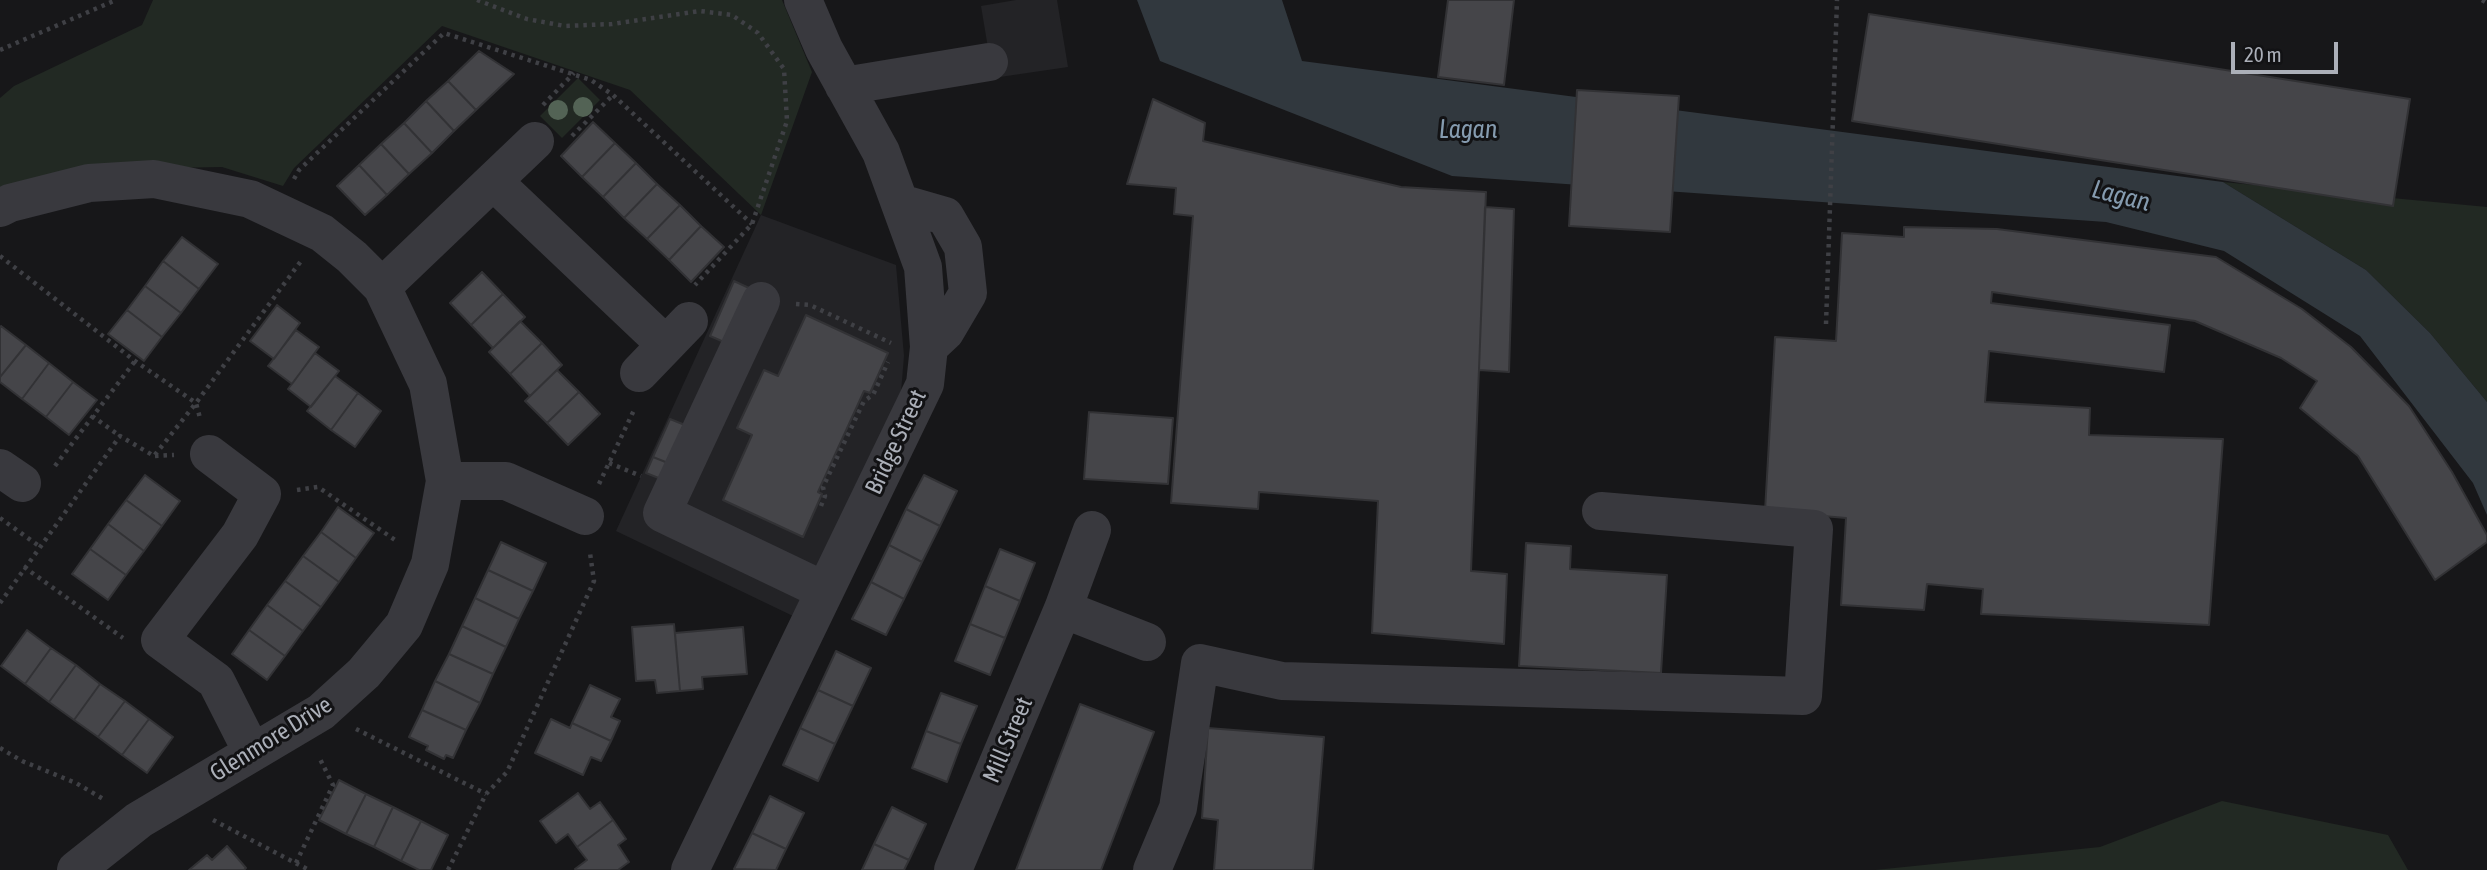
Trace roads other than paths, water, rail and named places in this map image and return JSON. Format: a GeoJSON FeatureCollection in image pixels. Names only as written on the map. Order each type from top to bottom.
{"type":"FeatureCollection","features":[{"type":"Feature","properties":{"kind":"street","name":"Bridge Street"},"geometry":{"type":"LineString","coordinates":[[690,870],[925,384],[912,346],[923,267],[881,152],[824,49],[803,0]]}},
{"type":"Feature","properties":{"kind":"street"},"geometry":{"type":"LineString","coordinates":[[844,86],[989,62]]}},
{"type":"Feature","properties":{"kind":"street"},"geometry":{"type":"LineString","coordinates":[[382,287],[535,141]]}},
{"type":"Feature","properties":{"kind":"street","name":"Glenmore Drive"},"geometry":{"type":"LineString","coordinates":[[0,208],[10,203],[89,183],[154,179],[250,199],[322,233],[352,257],[382,287],[428,384],[445,481],[430,564],[404,625],[364,673],[312,717],[139,820],[76,870]]}},
{"type":"Feature","properties":{"kind":"street"},"geometry":{"type":"LineString","coordinates":[[494,182],[677,333],[639,373]]}},
{"type":"Feature","properties":{"kind":"street"},"geometry":{"type":"LineString","coordinates":[[761,302],[662,513],[825,591]]}},
{"type":"Feature","properties":{"kind":"street"},"geometry":{"type":"LineString","coordinates":[[209,454],[262,494],[240,535],[160,640],[216,681],[252,752]]}},
{"type":"Feature","properties":{"kind":"street"},"geometry":{"type":"LineString","coordinates":[[445,481],[506,481],[585,516]]}},
{"type":"Feature","properties":{"kind":"street"},"geometry":{"type":"LineString","coordinates":[[1152,870],[1178,808],[1200,663],[1282,681],[1803,696],[1814,529],[1601,511]]}},
{"type":"Feature","properties":{"kind":"street","name":"Mill Street"},"geometry":{"type":"LineString","coordinates":[[953,870],[1063,609],[1092,530]]}},
{"type":"Feature","properties":{"kind":"street"},"geometry":{"type":"LineString","coordinates":[[1063,609],[1147,642]]}},
{"type":"Feature","properties":{"kind":"water","name":"Lagan"},"geometry":{"type":"Polygon","coordinates":[[[1137,0],[1282,0],[1302,61],[2223,182],[2366,270],[2430,333],[2487,402],[2487,515],[2473,483],[2360,336],[2224,251],[2106,222],[1452,176],[1160,61],[1137,0]]]}}]}
